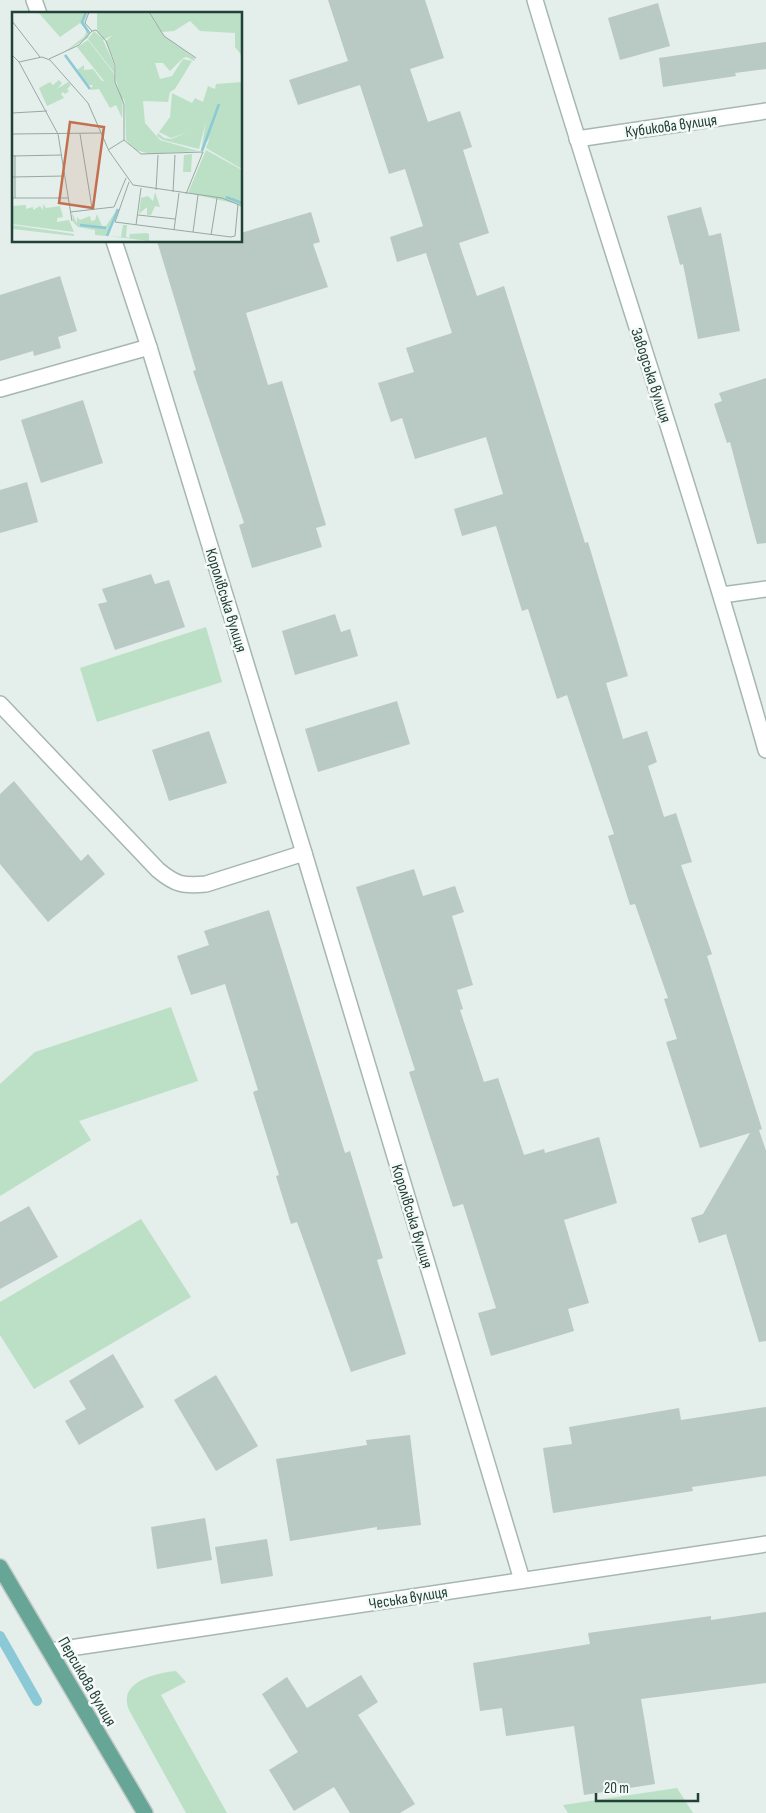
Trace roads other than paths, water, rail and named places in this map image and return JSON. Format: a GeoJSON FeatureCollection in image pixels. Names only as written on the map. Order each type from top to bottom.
{"type":"FeatureCollection","features":[{"type":"Feature","properties":{"kind":"main road","name":"Персикова вулиця"},"geometry":{"type":"LineString","coordinates":[[0,1567],[145,1813]]}},
{"type":"Feature","properties":{"kind":"street"},"geometry":{"type":"LineString","coordinates":[[34,0],[38,12]]}},
{"type":"Feature","properties":{"kind":"street","name":"Заводська вулиця"},"geometry":{"type":"LineString","coordinates":[[535,0],[722,595],[766,750]]}},
{"type":"Feature","properties":{"kind":"street","name":"Кубикова вулиця"},"geometry":{"type":"LineString","coordinates":[[577,138],[766,111]]}},
{"type":"Feature","properties":{"kind":"street","name":"Королівська вулиця"},"geometry":{"type":"LineString","coordinates":[[114,242],[149,347],[304,853],[522,1580]]}},
{"type":"Feature","properties":{"kind":"street"},"geometry":{"type":"LineString","coordinates":[[0,389],[149,347]]}},
{"type":"Feature","properties":{"kind":"street"},"geometry":{"type":"LineString","coordinates":[[722,595],[766,589]]}},
{"type":"Feature","properties":{"kind":"street"},"geometry":{"type":"LineString","coordinates":[[0,704],[158,870],[174,883],[192,886],[206,884],[304,853]]}},
{"type":"Feature","properties":{"kind":"street","name":"Чеська вулиця"},"geometry":{"type":"LineString","coordinates":[[50,1651],[766,1544]]}},
{"type":"Feature","properties":{"kind":"waterway"},"geometry":{"type":"LineString","coordinates":[[0,1636],[37,1701]]}}]}
